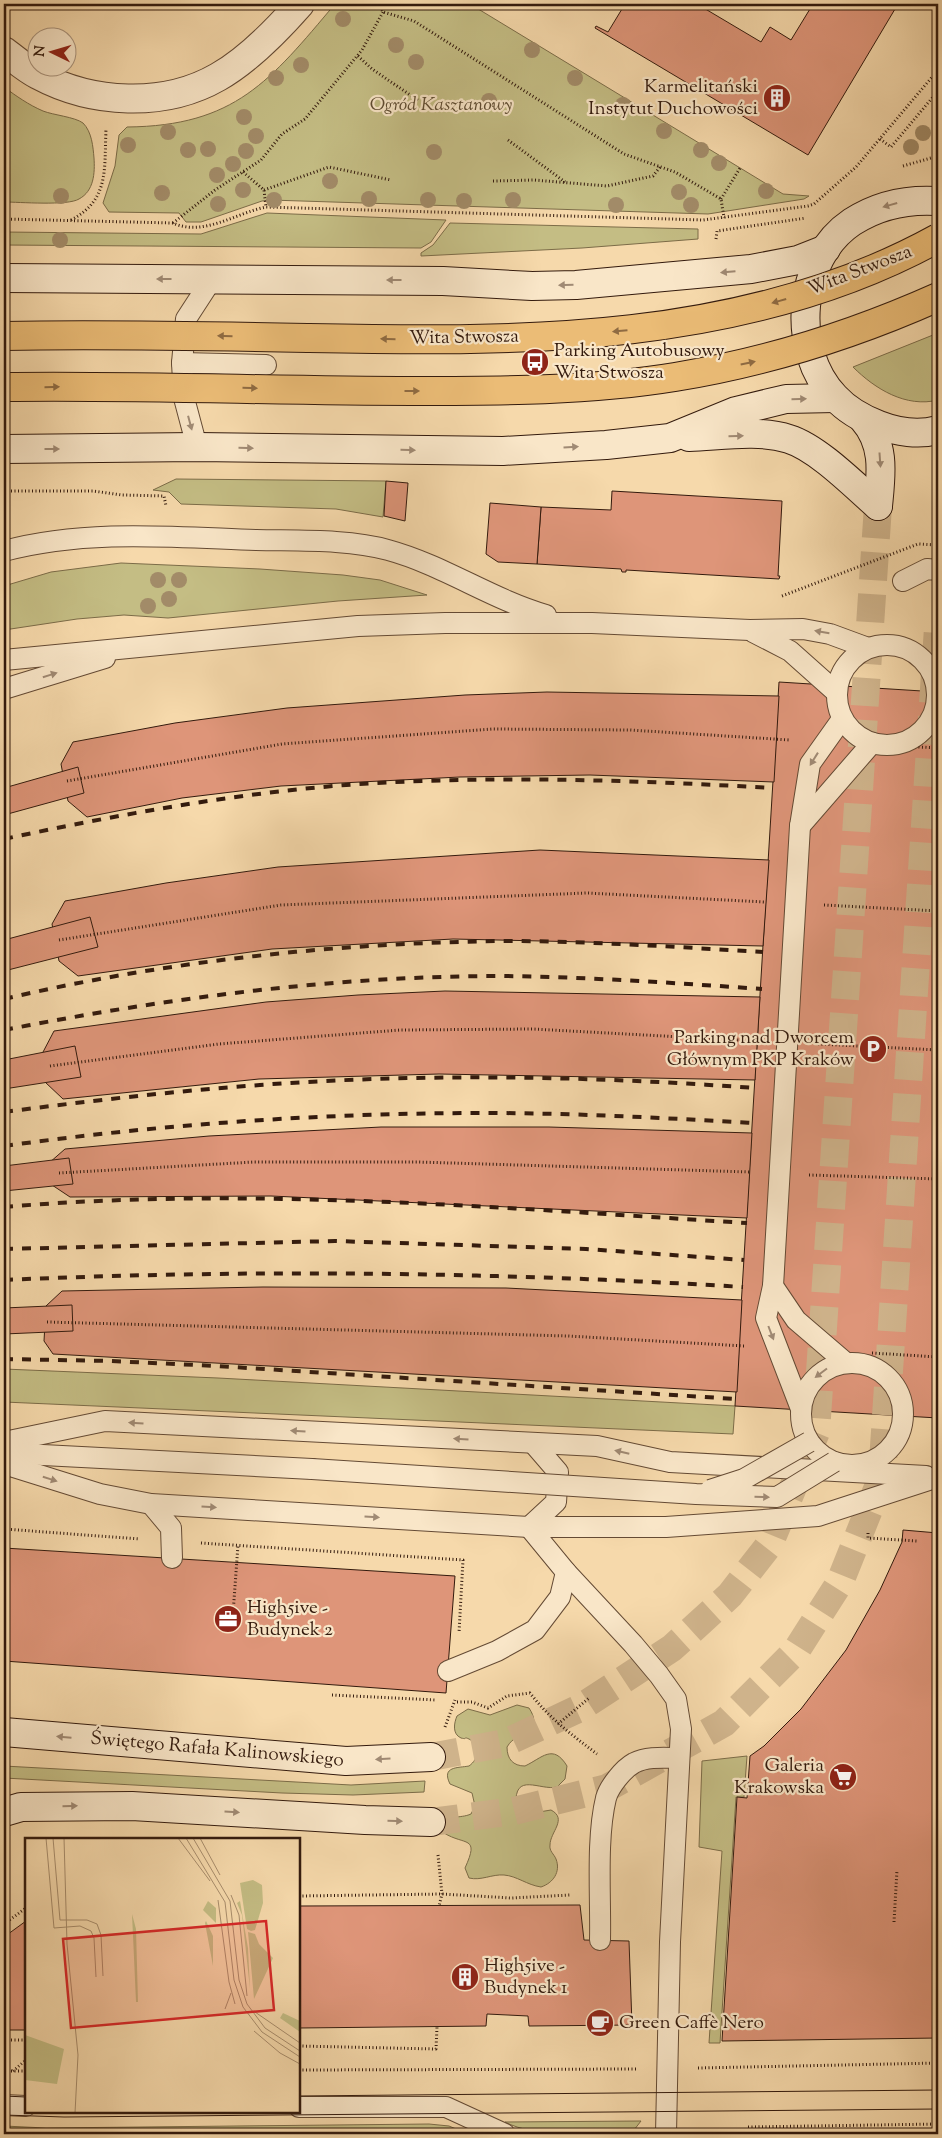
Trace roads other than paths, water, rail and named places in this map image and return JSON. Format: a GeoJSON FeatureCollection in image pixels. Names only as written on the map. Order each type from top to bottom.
{"type":"FeatureCollection","features":[{"type":"Feature","properties":{"kind":"main road","name":"Wita Stwosza"},"geometry":{"type":"LineString","coordinates":[[4,336],[121,334],[494,338],[640,329],[742,311],[805,293],[882,266],[938,238]]}},
{"type":"Feature","properties":{"kind":"main road"},"geometry":{"type":"LineString","coordinates":[[4,387],[114,386],[485,391],[633,382],[717,370],[801,350],[881,322],[938,297]]}},
{"type":"Feature","properties":{"kind":"street"},"geometry":{"type":"LineString","coordinates":[[4,51],[38,75],[73,90],[107,97],[156,97],[181,93],[219,76],[279,28],[300,4]]}},
{"type":"Feature","properties":{"kind":"street"},"geometry":{"type":"LineString","coordinates":[[938,201],[903,202],[886,206],[850,223],[826,249],[810,282],[805,318],[810,352],[816,368],[835,398],[863,419],[898,431],[914,433],[938,430]]}},
{"type":"Feature","properties":{"kind":"street","name":"Wita Stwosza"},"geometry":{"type":"LineString","coordinates":[[4,278],[443,280],[532,286],[576,285],[751,270],[798,260],[826,249]]}},
{"type":"Feature","properties":{"kind":"street"},"geometry":{"type":"LineString","coordinates":[[670,438],[736,411],[786,399],[835,398]]}},
{"type":"Feature","properties":{"kind":"street"},"geometry":{"type":"LineString","coordinates":[[4,450],[197,447],[503,451],[606,445],[670,438],[754,435],[790,439],[814,451],[878,506],[880,454],[874,435],[863,419]]}},
{"type":"Feature","properties":{"kind":"street","name":"Świętego Rafała Kalinowskiego"},"geometry":{"type":"LineString","coordinates":[[4,1732],[346,1762],[431,1756]]}},
{"type":"Feature","properties":{"kind":"street"},"geometry":{"type":"LineString","coordinates":[[10,1807],[132,1806],[365,1820],[431,1822]]}},
{"type":"Feature","properties":{"kind":"lane"},"geometry":{"type":"LineString","coordinates":[[197,447],[184,398],[182,363],[186,319],[212,280]]}},
{"type":"Feature","properties":{"kind":"lane"},"geometry":{"type":"LineString","coordinates":[[182,363],[266,364]]}},
{"type":"Feature","properties":{"kind":"lane"},"geometry":{"type":"LineString","coordinates":[[4,551],[53,541],[108,537],[338,543],[387,550],[419,561],[527,610],[546,615]]}},
{"type":"Feature","properties":{"kind":"lane"},"geometry":{"type":"LineString","coordinates":[[903,580],[927,569],[938,570]]}},
{"type":"Feature","properties":{"kind":"lane"},"geometry":{"type":"LineString","coordinates":[[4,660],[358,626],[446,622],[592,622],[750,630],[803,629],[830,634],[868,648]]}},
{"type":"Feature","properties":{"kind":"lane"},"geometry":{"type":"LineString","coordinates":[[750,630],[790,651],[836,692]]}},
{"type":"Feature","properties":{"kind":"lane"},"geometry":{"type":"LineString","coordinates":[[884,644],[901,647],[916,654],[928,665],[932,672],[938,697],[934,715],[923,731],[908,741],[890,746],[872,744],[855,734],[842,719],[837,706],[836,692],[841,673],[852,658],[868,648],[884,644]]}},
{"type":"Feature","properties":{"kind":"lane"},"geometry":{"type":"LineString","coordinates":[[4,689],[146,646]]}},
{"type":"Feature","properties":{"kind":"lane"},"geometry":{"type":"LineString","coordinates":[[801,1410],[766,1318],[773,1286],[800,826],[810,764],[842,719]]}},
{"type":"Feature","properties":{"kind":"lane"},"geometry":{"type":"LineString","coordinates":[[800,826],[872,744]]}},
{"type":"Feature","properties":{"kind":"lane"},"geometry":{"type":"LineString","coordinates":[[773,1286],[796,1320],[845,1362]]}},
{"type":"Feature","properties":{"kind":"lane"},"geometry":{"type":"LineString","coordinates":[[845,1362],[867,1365],[887,1376],[897,1388],[902,1403],[904,1418],[900,1434],[893,1445],[884,1455],[873,1462],[860,1465],[834,1462],[820,1455],[809,1442],[802,1426],[801,1410],[805,1393],[814,1378],[828,1368],[845,1362]]}},
{"type":"Feature","properties":{"kind":"lane"},"geometry":{"type":"LineString","coordinates":[[4,1442],[105,1421],[597,1446],[670,1462],[938,1477]]}},
{"type":"Feature","properties":{"kind":"lane"},"geometry":{"type":"LineString","coordinates":[[696,1494],[744,1479],[809,1442]]}},
{"type":"Feature","properties":{"kind":"lane"},"geometry":{"type":"LineString","coordinates":[[528,1527],[556,1502],[558,1472],[533,1443]]}},
{"type":"Feature","properties":{"kind":"lane"},"geometry":{"type":"LineString","coordinates":[[4,1453],[312,1469],[696,1494],[777,1497],[834,1462]]}},
{"type":"Feature","properties":{"kind":"lane"},"geometry":{"type":"LineString","coordinates":[[4,1464],[100,1494],[151,1504],[528,1527],[666,1527],[818,1516],[938,1477]]}},
{"type":"Feature","properties":{"kind":"lane"},"geometry":{"type":"LineString","coordinates":[[151,1504],[171,1528],[172,1550]]}},
{"type":"Feature","properties":{"kind":"lane"},"geometry":{"type":"LineString","coordinates":[[528,1527],[566,1572],[633,1644],[676,1699],[681,1729],[670,1952],[666,2134]]}},
{"type":"Feature","properties":{"kind":"lane"},"geometry":{"type":"LineString","coordinates":[[448,1671],[497,1651],[535,1630],[560,1597],[566,1572]]}},
{"type":"Feature","properties":{"kind":"lane"},"geometry":{"type":"LineString","coordinates":[[600,1940],[601,1830],[607,1796],[622,1774],[633,1763],[645,1759],[680,1758]]}},
{"type":"Feature","properties":{"kind":"lane"},"geometry":{"type":"LineString","coordinates":[[4,2105],[25,2106]]}},
{"type":"Feature","properties":{"kind":"lane"},"geometry":{"type":"LineString","coordinates":[[300,2107],[446,2107],[505,2134]]}},
{"type":"Feature","properties":{"kind":"tunnel"},"geometry":{"type":"LineString","coordinates":[[431,1757],[505,1743],[580,1708],[672,1648],[730,1595],[769,1545],[816,1432],[878,506]]}},
{"type":"Feature","properties":{"kind":"tunnel"},"geometry":{"type":"LineString","coordinates":[[431,1822],[514,1811],[607,1788],[724,1723],[796,1651],[840,1582],[882,1477],[938,628]]}},
{"type":"Feature","properties":{"kind":"tram line"},"geometry":{"type":"LineString","coordinates":[[300,2096],[938,2090]]}},
{"type":"Feature","properties":{"kind":"tram line"},"geometry":{"type":"LineString","coordinates":[[4,2096],[25,2097]]}},
{"type":"Feature","properties":{"kind":"tram line"},"geometry":{"type":"LineString","coordinates":[[4,2115],[64,2117],[938,2109]]}},
{"type":"Feature","properties":{"kind":"railway"},"geometry":{"type":"LineString","coordinates":[[4,839],[174,806],[346,785],[506,779],[773,788]]}},
{"type":"Feature","properties":{"kind":"railway"},"geometry":{"type":"LineString","coordinates":[[4,999],[127,974],[189,964],[251,956],[377,946],[535,941],[763,952]]}},
{"type":"Feature","properties":{"kind":"railway"},"geometry":{"type":"LineString","coordinates":[[4,1030],[66,1018],[189,999],[252,991],[376,980],[502,976],[762,989]]}},
{"type":"Feature","properties":{"kind":"railway"},"geometry":{"type":"LineString","coordinates":[[4,1112],[196,1090],[322,1081],[383,1079],[507,1077],[755,1088]]}},
{"type":"Feature","properties":{"kind":"railway"},"geometry":{"type":"LineString","coordinates":[[4,1146],[184,1126],[364,1115],[552,1114],[753,1123]]}},
{"type":"Feature","properties":{"kind":"railway"},"geometry":{"type":"LineString","coordinates":[[4,1207],[97,1201],[190,1199],[376,1201],[747,1223]]}},
{"type":"Feature","properties":{"kind":"railway"},"geometry":{"type":"LineString","coordinates":[[4,1249],[335,1241],[586,1249],[744,1260]]}},
{"type":"Feature","properties":{"kind":"railway"},"geometry":{"type":"LineString","coordinates":[[4,1280],[281,1273],[466,1275],[743,1287]]}},
{"type":"Feature","properties":{"kind":"railway"},"geometry":{"type":"LineString","coordinates":[[4,1359],[111,1361],[217,1366],[736,1399]]}},
{"type":"Feature","properties":{"kind":"place","name":"Karmelitański Instytut Duchowości"},"geometry":{"type":"Point","coordinates":[777,98]}},
{"type":"Feature","properties":{"kind":"place","name":"Parking Autobusowy Wita Stwosza"},"geometry":{"type":"Point","coordinates":[535,362]}},
{"type":"Feature","properties":{"kind":"place","name":"Parking nad Dworcem Głównym PKP Kraków"},"geometry":{"type":"Point","coordinates":[873,1049]}},
{"type":"Feature","properties":{"kind":"place","name":"High5ive - Budynek 2"},"geometry":{"type":"Point","coordinates":[228,1619]}},
{"type":"Feature","properties":{"kind":"place","name":"Galeria Krakowska"},"geometry":{"type":"Point","coordinates":[843,1777]}},
{"type":"Feature","properties":{"kind":"place","name":"High5ive - Budynek 1"},"geometry":{"type":"Point","coordinates":[465,1977]}},
{"type":"Feature","properties":{"kind":"place","name":"Green Caffè Nero"},"geometry":{"type":"Point","coordinates":[600,2023]}},
{"type":"Feature","properties":{"kind":"park label","name":"Ogród Kasztanowy"},"geometry":{"type":"Point","coordinates":[441,105]}}]}
